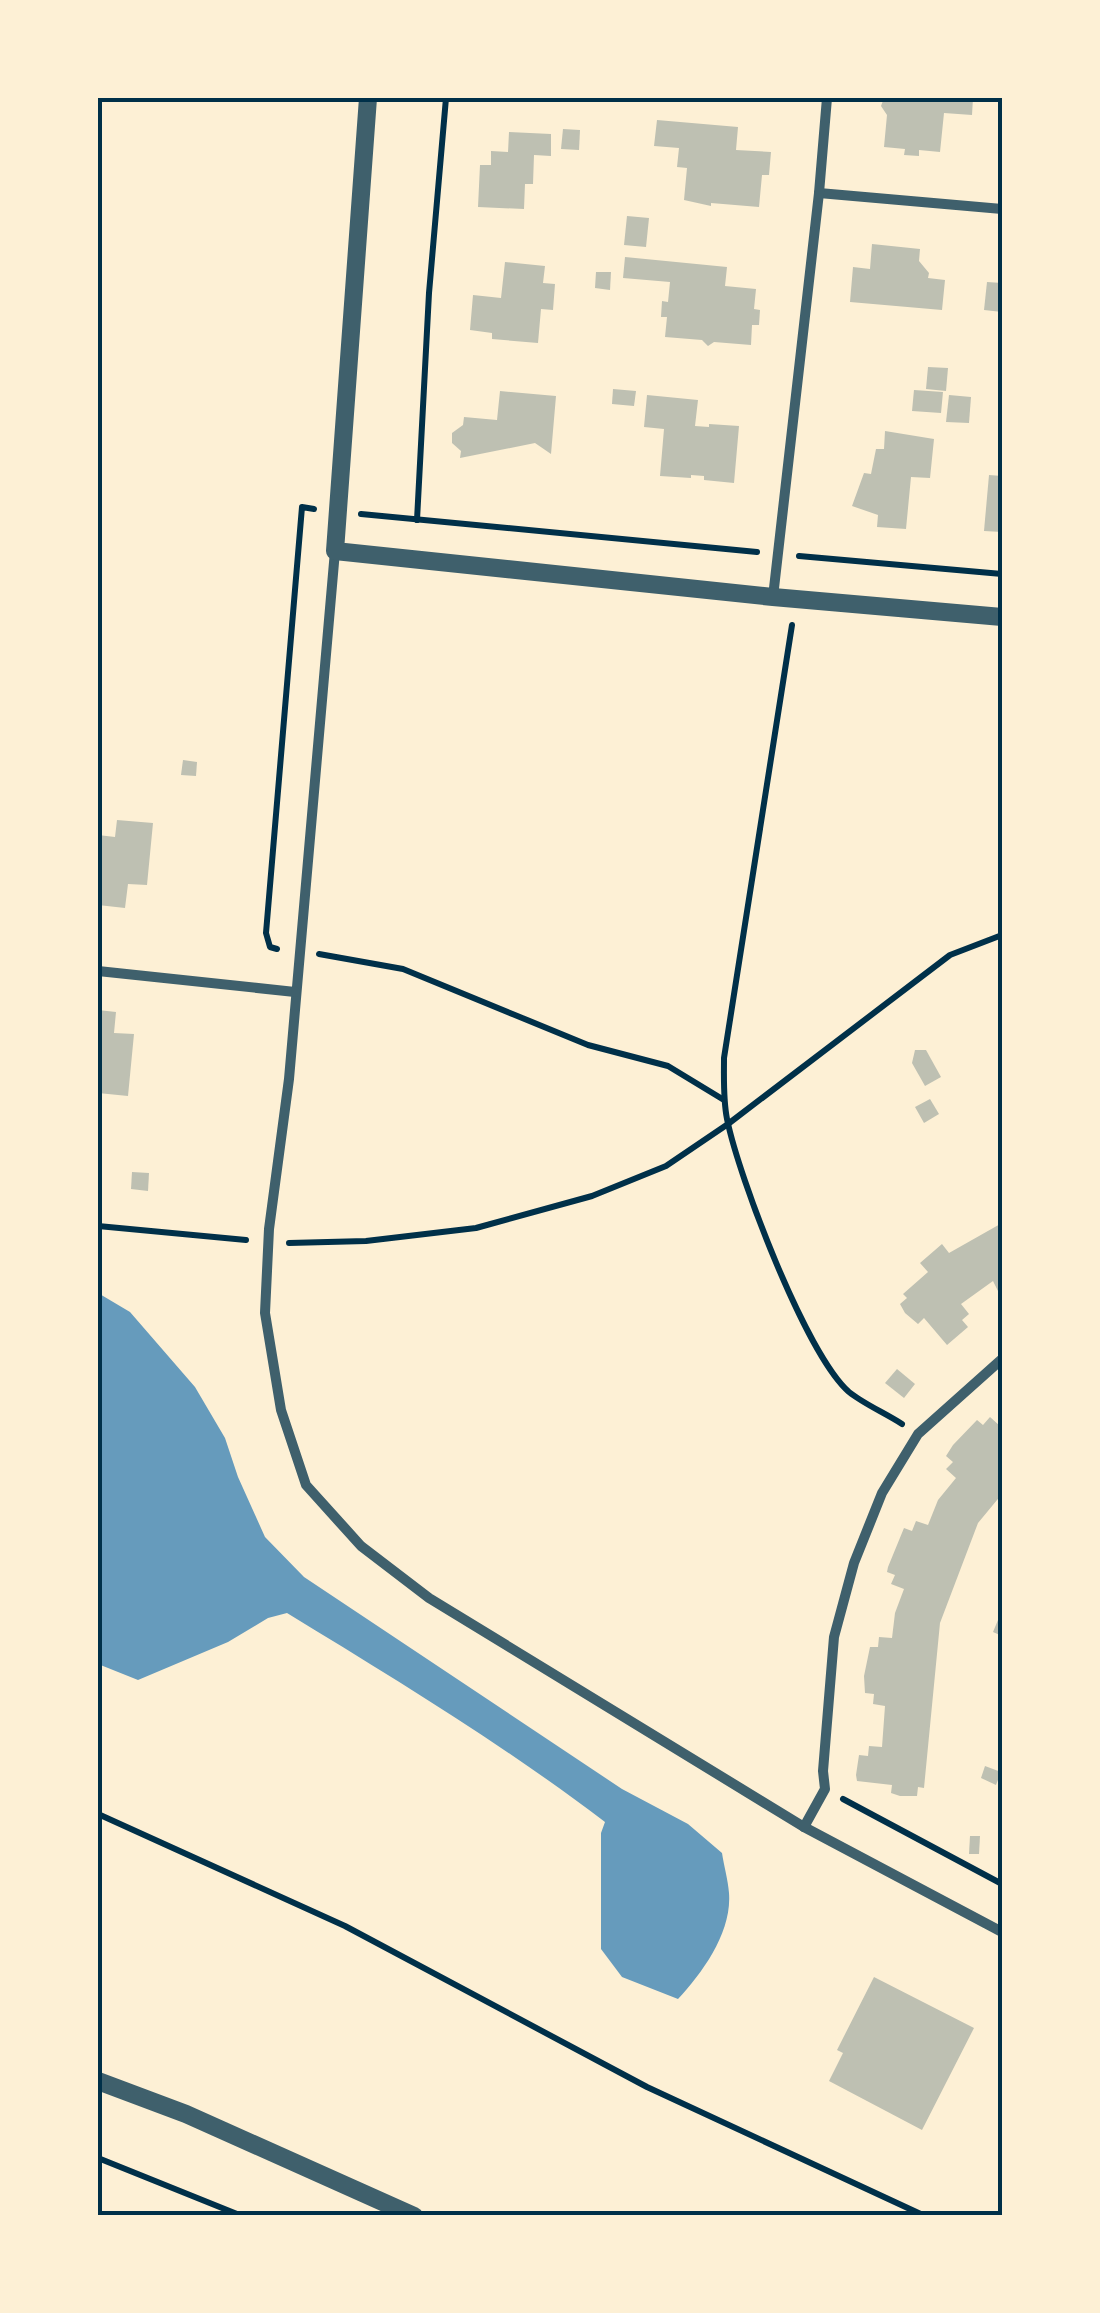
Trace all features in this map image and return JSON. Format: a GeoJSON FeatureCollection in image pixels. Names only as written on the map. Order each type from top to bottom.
{"type":"FeatureCollection","features":[{"type":"Feature","properties":{"kind":"street"},"geometry":{"type":"LineString","coordinates":[[368,98],[335,551],[265,1313],[281,1410],[306,1485],[361,1546],[429,1598],[804,1827],[1002,1932]]}},
{"type":"Feature","properties":{"kind":"street"},"geometry":{"type":"LineString","coordinates":[[773,597],[820,194],[827,98]]}},
{"type":"Feature","properties":{"kind":"street"},"geometry":{"type":"LineString","coordinates":[[820,194],[1002,209]]}},
{"type":"Feature","properties":{"kind":"street"},"geometry":{"type":"LineString","coordinates":[[335,551],[1002,617]]}},
{"type":"Feature","properties":{"kind":"street"},"geometry":{"type":"LineString","coordinates":[[98,972],[295,992]]}},
{"type":"Feature","properties":{"kind":"street"},"geometry":{"type":"LineString","coordinates":[[804,1827],[825,1788],[834,1637],[854,1563],[882,1492],[918,1434],[1002,1359]]}},
{"type":"Feature","properties":{"kind":"street"},"geometry":{"type":"LineString","coordinates":[[98,2081],[186,2114],[414,2216]]}},
{"type":"Feature","properties":{"kind":"path"},"geometry":{"type":"LineString","coordinates":[[417,520],[429,293],[446,98]]}},
{"type":"Feature","properties":{"kind":"path"},"geometry":{"type":"LineString","coordinates":[[724,1100],[668,1066],[588,1044],[403,969],[270,947],[266,933],[302,507],[1002,574]]}},
{"type":"Feature","properties":{"kind":"path"},"geometry":{"type":"LineString","coordinates":[[796,599],[724,1058],[724,1100],[728,1124],[764,1226],[815,1346],[848,1391],[918,1434]]}},
{"type":"Feature","properties":{"kind":"path"},"geometry":{"type":"LineString","coordinates":[[98,1226],[269,1242],[366,1241],[476,1228],[592,1196],[666,1166],[728,1124],[950,954],[1002,935]]}},
{"type":"Feature","properties":{"kind":"path"},"geometry":{"type":"LineString","coordinates":[[825,1788],[1002,1884]]}},
{"type":"Feature","properties":{"kind":"path"},"geometry":{"type":"LineString","coordinates":[[98,1814],[345,1926],[647,2088],[924,2216]]}},
{"type":"Feature","properties":{"kind":"path"},"geometry":{"type":"LineString","coordinates":[[98,2158],[242,2216]]}},
{"type":"Feature","properties":{"kind":"water"},"geometry":{"type":"Polygon","coordinates":[[[98,1293],[130,1312],[195,1387],[225,1438],[265,1537],[304,1577],[622,1789],[688,1824],[722,1853],[729,1893],[726,1922],[706,1964],[678,1999],[622,1977],[601,1949],[601,1833],[605,1822],[488,1739],[287,1613],[268,1618],[228,1642],[138,1680],[98,1664],[98,1293]]]}},
{"type":"Feature","properties":{"kind":"building"},"geometry":{"type":"Polygon","coordinates":[[[884,98],[973,98],[972,115],[944,113],[940,152],[919,150],[919,156],[904,155],[905,149],[884,147],[884,98]]]}},
{"type":"Feature","properties":{"kind":"building"},"geometry":{"type":"Polygon","coordinates":[[[657,120],[738,127],[736,150],[771,152],[769,175],[762,175],[759,207],[711,206],[684,200],[687,168],[677,167],[679,148],[654,146],[657,120]]]}},
{"type":"Feature","properties":{"kind":"building"},"geometry":{"type":"Polygon","coordinates":[[[563,129],[580,130],[579,150],[561,149],[563,129]]]}},
{"type":"Feature","properties":{"kind":"building"},"geometry":{"type":"Polygon","coordinates":[[[509,132],[551,134],[551,156],[534,155],[533,184],[525,184],[524,209],[478,207],[480,165],[491,165],[491,151],[508,152],[509,132]]]}},
{"type":"Feature","properties":{"kind":"building"},"geometry":{"type":"Polygon","coordinates":[[[627,216],[649,218],[646,247],[624,245],[627,216]]]}},
{"type":"Feature","properties":{"kind":"building"},"geometry":{"type":"Polygon","coordinates":[[[872,244],[920,249],[919,261],[929,273],[928,278],[945,280],[942,310],[850,302],[853,267],[870,269],[872,244]]]}},
{"type":"Feature","properties":{"kind":"building"},"geometry":{"type":"Polygon","coordinates":[[[625,257],[727,267],[725,286],[756,289],[754,309],[760,310],[759,325],[752,325],[751,345],[714,342],[708,346],[702,340],[665,337],[667,317],[661,317],[662,301],[668,302],[670,282],[623,278],[625,257]]]}},
{"type":"Feature","properties":{"kind":"building"},"geometry":{"type":"Polygon","coordinates":[[[505,262],[545,266],[543,283],[555,284],[553,310],[541,309],[538,343],[492,339],[492,333],[470,330],[473,295],[501,298],[505,262]]]}},
{"type":"Feature","properties":{"kind":"building"},"geometry":{"type":"Polygon","coordinates":[[[596,272],[611,272],[610,290],[595,288],[596,272]]]}},
{"type":"Feature","properties":{"kind":"building"},"geometry":{"type":"Polygon","coordinates":[[[987,282],[1002,283],[1002,312],[984,310],[987,282]]]}},
{"type":"Feature","properties":{"kind":"building"},"geometry":{"type":"Polygon","coordinates":[[[928,367],[948,368],[946,391],[926,389],[928,367]]]}},
{"type":"Feature","properties":{"kind":"building"},"geometry":{"type":"Polygon","coordinates":[[[613,389],[636,391],[634,406],[612,404],[613,389]]]}},
{"type":"Feature","properties":{"kind":"building"},"geometry":{"type":"Polygon","coordinates":[[[914,390],[943,392],[941,413],[912,411],[914,390]]]}},
{"type":"Feature","properties":{"kind":"building"},"geometry":{"type":"Polygon","coordinates":[[[500,391],[556,396],[551,454],[535,443],[460,458],[461,451],[452,443],[452,433],[463,425],[464,417],[497,420],[500,391]]]}},
{"type":"Feature","properties":{"kind":"building"},"geometry":{"type":"Polygon","coordinates":[[[647,395],[698,400],[695,426],[739,426],[734,483],[704,480],[704,476],[660,476],[664,429],[644,427],[647,395]]]}},
{"type":"Feature","properties":{"kind":"building"},"geometry":{"type":"Polygon","coordinates":[[[949,395],[971,397],[969,423],[946,422],[949,395]]]}},
{"type":"Feature","properties":{"kind":"building"},"geometry":{"type":"Polygon","coordinates":[[[885,431],[934,439],[930,478],[911,477],[906,529],[877,527],[878,515],[852,506],[864,473],[871,474],[876,449],[884,449],[885,431]]]}},
{"type":"Feature","properties":{"kind":"building"},"geometry":{"type":"Polygon","coordinates":[[[989,475],[1002,476],[1002,532],[984,531],[989,475]]]}},
{"type":"Feature","properties":{"kind":"building"},"geometry":{"type":"Polygon","coordinates":[[[183,760],[197,762],[196,776],[181,775],[183,760]]]}},
{"type":"Feature","properties":{"kind":"building"},"geometry":{"type":"Polygon","coordinates":[[[117,820],[153,823],[147,885],[128,884],[125,908],[98,905],[98,835],[115,837],[117,820]]]}},
{"type":"Feature","properties":{"kind":"building"},"geometry":{"type":"Polygon","coordinates":[[[98,1010],[116,1012],[114,1033],[134,1034],[128,1096],[98,1093],[98,1010]]]}},
{"type":"Feature","properties":{"kind":"building"},"geometry":{"type":"Polygon","coordinates":[[[915,1050],[926,1050],[941,1077],[925,1086],[912,1063],[915,1050]]]}},
{"type":"Feature","properties":{"kind":"building"},"geometry":{"type":"Polygon","coordinates":[[[930,1099],[939,1114],[924,1123],[915,1107],[930,1099]]]}},
{"type":"Feature","properties":{"kind":"building"},"geometry":{"type":"Polygon","coordinates":[[[132,1172],[149,1173],[148,1191],[131,1189],[132,1172]]]}},
{"type":"Feature","properties":{"kind":"building"},"geometry":{"type":"Polygon","coordinates":[[[1002,1223],[1002,1291],[999,1293],[993,1281],[961,1304],[969,1314],[962,1320],[968,1327],[947,1345],[924,1318],[918,1324],[905,1313],[900,1304],[907,1298],[903,1294],[928,1272],[920,1263],[942,1244],[949,1253],[1002,1223]]]}},
{"type":"Feature","properties":{"kind":"building"},"geometry":{"type":"Polygon","coordinates":[[[897,1369],[915,1384],[904,1398],[885,1383],[897,1369]]]}},
{"type":"Feature","properties":{"kind":"building"},"geometry":{"type":"Polygon","coordinates":[[[990,1417],[1000,1426],[1002,1422],[1002,1494],[978,1523],[940,1623],[924,1788],[918,1787],[917,1796],[900,1796],[891,1793],[892,1785],[857,1781],[856,1775],[859,1755],[868,1756],[869,1746],[882,1747],[885,1706],[873,1704],[874,1694],[865,1693],[864,1676],[870,1647],[878,1647],[879,1637],[892,1638],[895,1613],[904,1589],[891,1584],[895,1575],[887,1572],[888,1567],[904,1528],[912,1531],[916,1521],[928,1525],[938,1500],[956,1478],[946,1469],[953,1462],[946,1456],[953,1445],[977,1420],[983,1425],[990,1417]]]}},
{"type":"Feature","properties":{"kind":"building"},"geometry":{"type":"Polygon","coordinates":[[[998,1620],[1002,1621],[1002,1636],[993,1632],[998,1620]]]}},
{"type":"Feature","properties":{"kind":"building"},"geometry":{"type":"Polygon","coordinates":[[[985,1766],[1001,1772],[996,1785],[981,1778],[985,1766]]]}},
{"type":"Feature","properties":{"kind":"building"},"geometry":{"type":"Polygon","coordinates":[[[970,1836],[980,1836],[979,1854],[969,1854],[970,1836]]]}},
{"type":"Feature","properties":{"kind":"building"},"geometry":{"type":"Polygon","coordinates":[[[874,1977],[974,2028],[922,2130],[829,2081],[843,2053],[837,2050],[874,1977]]]}}]}
